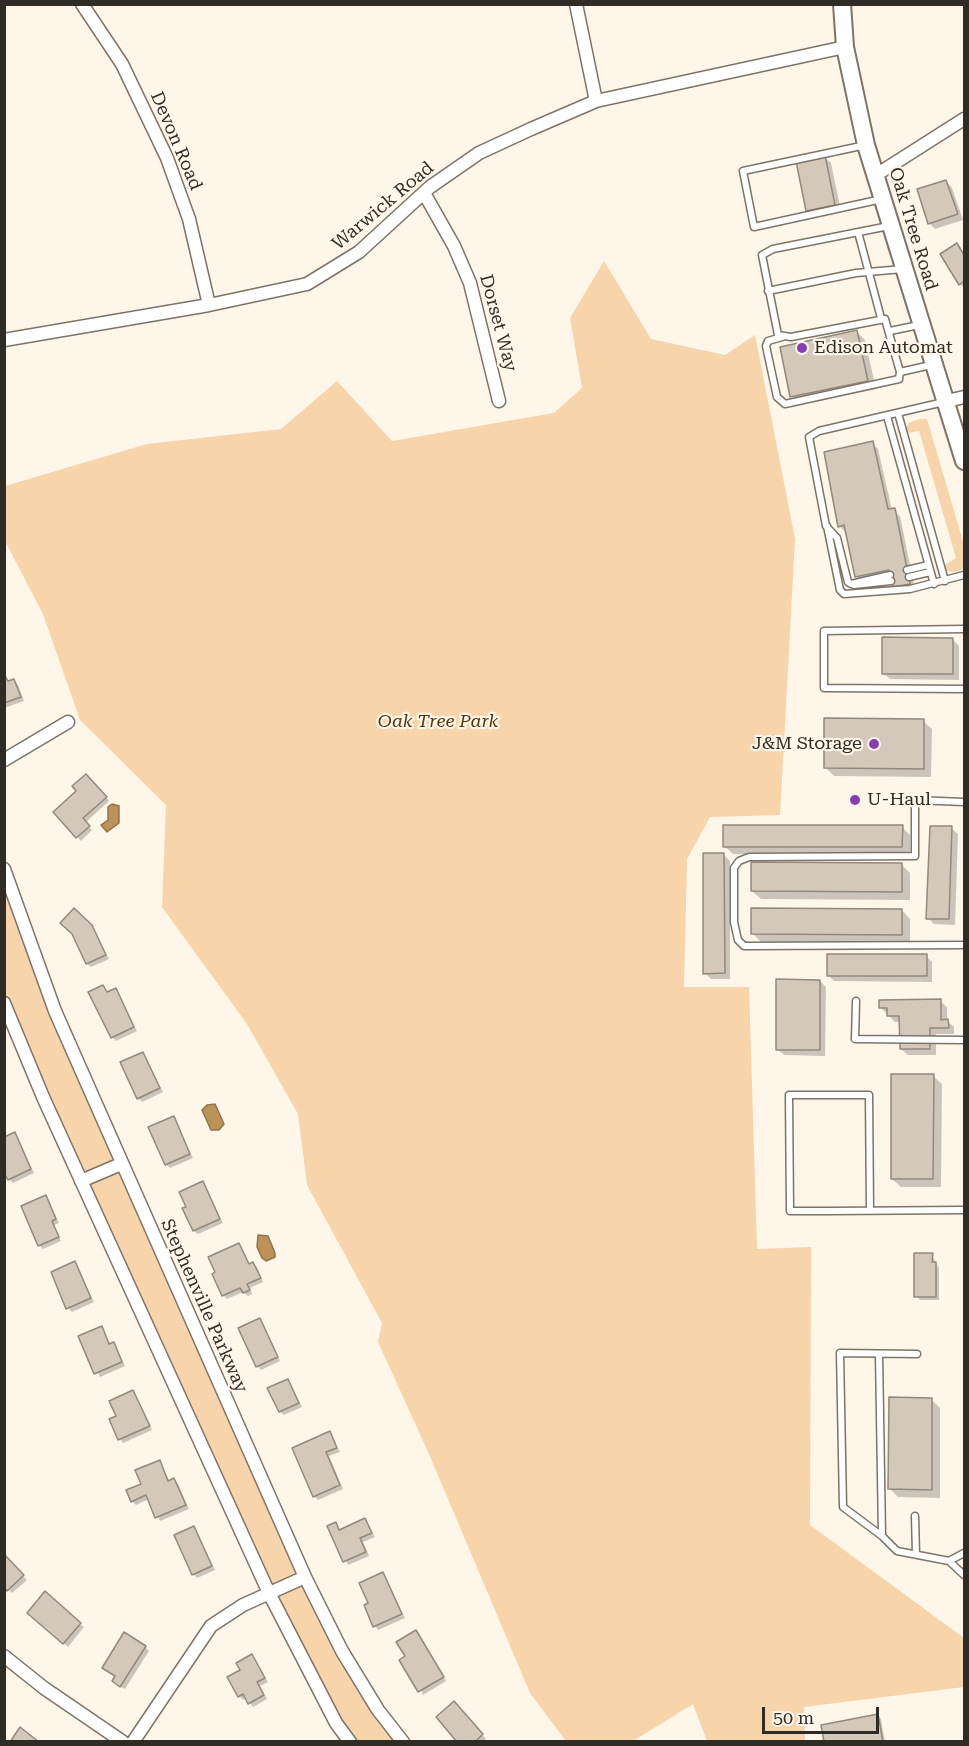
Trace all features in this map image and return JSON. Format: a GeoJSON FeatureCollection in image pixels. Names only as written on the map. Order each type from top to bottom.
{"type":"FeatureCollection","features":[{"type":"Feature","properties":{"kind":"main road","name":"Oak Tree Road"},"geometry":{"type":"LineString","coordinates":[[842,4],[844,47],[866,145],[936,364],[964,461]]}},
{"type":"Feature","properties":{"kind":"street","name":"Devon Road"},"geometry":{"type":"LineString","coordinates":[[82,4],[122,64],[167,158],[189,219],[209,305]]}},
{"type":"Feature","properties":{"kind":"street"},"geometry":{"type":"LineString","coordinates":[[576,4],[596,100]]}},
{"type":"Feature","properties":{"kind":"street","name":"Warwick Road"},"geometry":{"type":"LineString","coordinates":[[4,340],[209,305],[307,284],[359,252],[424,192],[479,153],[596,100],[844,47]]}},
{"type":"Feature","properties":{"kind":"street"},"geometry":{"type":"LineString","coordinates":[[876,175],[964,119]]}},
{"type":"Feature","properties":{"kind":"street","name":"Dorset Way"},"geometry":{"type":"LineString","coordinates":[[424,192],[454,246],[471,283],[499,401]]}},
{"type":"Feature","properties":{"kind":"street"},"geometry":{"type":"LineString","coordinates":[[947,401],[964,397]]}},
{"type":"Feature","properties":{"kind":"street"},"geometry":{"type":"LineString","coordinates":[[4,760],[68,722]]}},
{"type":"Feature","properties":{"kind":"street","name":"Stephenville Parkway"},"geometry":{"type":"LineString","coordinates":[[4,869],[55,1011],[305,1577],[342,1651],[378,1710],[403,1742]]}},
{"type":"Feature","properties":{"kind":"street"},"geometry":{"type":"LineString","coordinates":[[4,1003],[43,1097],[269,1593],[336,1723],[351,1742]]}},
{"type":"Feature","properties":{"kind":"street"},"geometry":{"type":"LineString","coordinates":[[81,1181],[121,1164]]}},
{"type":"Feature","properties":{"kind":"street"},"geometry":{"type":"LineString","coordinates":[[133,1742],[207,1631],[221,1617],[305,1577]]}},
{"type":"Feature","properties":{"kind":"street"},"geometry":{"type":"LineString","coordinates":[[4,1656],[44,1688],[123,1742]]}},
{"type":"Feature","properties":{"kind":"lane"},"geometry":{"type":"LineString","coordinates":[[866,145],[743,171],[754,227],[884,199]]}},
{"type":"Feature","properties":{"kind":"lane"},"geometry":{"type":"LineString","coordinates":[[782,337],[776,330],[762,255],[764,252],[892,225]]}},
{"type":"Feature","properties":{"kind":"lane"},"geometry":{"type":"LineString","coordinates":[[858,232],[880,318]]}},
{"type":"Feature","properties":{"kind":"lane"},"geometry":{"type":"LineString","coordinates":[[768,291],[869,272],[906,269]]}},
{"type":"Feature","properties":{"kind":"lane"},"geometry":{"type":"LineString","coordinates":[[880,318],[887,320],[900,372],[899,379],[785,404],[777,397],[766,346],[768,341],[880,318]]}},
{"type":"Feature","properties":{"kind":"lane"},"geometry":{"type":"LineString","coordinates":[[890,331],[923,324]]}},
{"type":"Feature","properties":{"kind":"lane"},"geometry":{"type":"LineString","coordinates":[[900,372],[936,364]]}},
{"type":"Feature","properties":{"kind":"lane"},"geometry":{"type":"LineString","coordinates":[[947,401],[819,431],[809,437],[838,583],[844,594],[910,589],[964,575]]}},
{"type":"Feature","properties":{"kind":"lane"},"geometry":{"type":"LineString","coordinates":[[898,413],[945,581]]}},
{"type":"Feature","properties":{"kind":"lane"},"geometry":{"type":"LineString","coordinates":[[887,416],[934,584]]}},
{"type":"Feature","properties":{"kind":"lane"},"geometry":{"type":"LineString","coordinates":[[826,525],[837,538],[846,578],[851,584],[891,578]]}},
{"type":"Feature","properties":{"kind":"lane"},"geometry":{"type":"LineString","coordinates":[[907,570],[929,568]]}},
{"type":"Feature","properties":{"kind":"lane"},"geometry":{"type":"LineString","coordinates":[[909,577],[929,568]]}},
{"type":"Feature","properties":{"kind":"lane"},"geometry":{"type":"LineString","coordinates":[[964,628],[824,631],[824,688],[964,689]]}},
{"type":"Feature","properties":{"kind":"lane"},"geometry":{"type":"LineString","coordinates":[[964,802],[915,800],[915,856],[749,857],[739,861],[734,868],[734,900],[736,931],[738,940],[744,946],[964,945]]}},
{"type":"Feature","properties":{"kind":"lane"},"geometry":{"type":"LineString","coordinates":[[856,1001],[855,1039],[964,1040]]}},
{"type":"Feature","properties":{"kind":"lane"},"geometry":{"type":"LineString","coordinates":[[870,1210],[870,1095],[789,1095],[790,1211],[964,1210]]}},
{"type":"Feature","properties":{"kind":"lane"},"geometry":{"type":"LineString","coordinates":[[917,1354],[840,1353],[843,1507],[882,1536],[897,1551],[949,1561],[964,1575]]}},
{"type":"Feature","properties":{"kind":"lane"},"geometry":{"type":"LineString","coordinates":[[879,1354],[882,1536]]}},
{"type":"Feature","properties":{"kind":"lane"},"geometry":{"type":"LineString","coordinates":[[915,1516],[916,1554]]}},
{"type":"Feature","properties":{"kind":"lane"},"geometry":{"type":"LineString","coordinates":[[949,1561],[964,1553]]}},
{"type":"Feature","properties":{"kind":"green space","name":"Oak Tree Park"},"geometry":{"type":"Polygon","coordinates":[[[604,261],[651,339],[725,355],[755,335],[795,539],[780,815],[710,817],[687,859],[684,987],[749,987],[757,1249],[811,1247],[810,1525],[964,1638],[964,1687],[804,1707],[805,1741],[707,1741],[693,1704],[633,1741],[566,1741],[530,1693],[429,1454],[378,1342],[382,1323],[307,1185],[298,1114],[247,1024],[162,907],[166,805],[80,720],[43,614],[5,541],[5,486],[147,444],[281,429],[337,381],[392,441],[554,413],[582,388],[570,318],[604,261]]]}},
{"type":"Feature","properties":{"kind":"green space"},"geometry":{"type":"Polygon","coordinates":[[[927,419],[964,545],[964,569],[953,572],[946,571],[943,566],[956,558],[919,431],[907,433],[905,429],[910,422],[927,419]]]}},
{"type":"Feature","properties":{"kind":"green space"},"geometry":{"type":"Polygon","coordinates":[[[4,869],[32,951],[342,1651],[403,1741],[350,1741],[269,1593],[5,1003],[4,869]]]}},
{"type":"Feature","properties":{"kind":"shaded area"},"geometry":{"type":"Polygon","coordinates":[[[112,804],[119,806],[119,823],[107,832],[101,825],[108,820],[108,807],[112,804]]]}},
{"type":"Feature","properties":{"kind":"shaded area"},"geometry":{"type":"Polygon","coordinates":[[[215,1104],[224,1124],[219,1130],[211,1130],[202,1110],[207,1105],[215,1104]]]}},
{"type":"Feature","properties":{"kind":"shaded area"},"geometry":{"type":"Polygon","coordinates":[[[258,1235],[268,1236],[275,1257],[266,1261],[262,1258],[257,1247],[258,1235]]]}},
{"type":"Feature","properties":{"kind":"building"},"geometry":{"type":"Polygon","coordinates":[[[825,155],[835,205],[806,211],[796,161],[825,155]]]}},
{"type":"Feature","properties":{"kind":"building"},"geometry":{"type":"Polygon","coordinates":[[[946,180],[958,214],[928,224],[917,189],[946,180]]]}},
{"type":"Feature","properties":{"kind":"building"},"geometry":{"type":"Polygon","coordinates":[[[957,243],[964,255],[964,281],[959,285],[940,254],[957,243]]]}},
{"type":"Feature","properties":{"kind":"building"},"geometry":{"type":"Polygon","coordinates":[[[857,330],[868,381],[790,397],[780,347],[857,330]]]}},
{"type":"Feature","properties":{"kind":"building"},"geometry":{"type":"Polygon","coordinates":[[[873,441],[888,509],[895,508],[910,584],[893,587],[889,570],[855,577],[844,525],[838,527],[824,452],[873,441]]]}},
{"type":"Feature","properties":{"kind":"building"},"geometry":{"type":"Polygon","coordinates":[[[882,637],[953,638],[953,674],[882,674],[882,637]]]}},
{"type":"Feature","properties":{"kind":"building"},"geometry":{"type":"Polygon","coordinates":[[[4,674],[8,681],[14,679],[21,697],[4,703],[4,674]]]}},
{"type":"Feature","properties":{"kind":"building","name":"J&M Storage"},"geometry":{"type":"Polygon","coordinates":[[[824,718],[924,719],[924,769],[824,768],[824,718]]]}},
{"type":"Feature","properties":{"kind":"building"},"geometry":{"type":"Polygon","coordinates":[[[86,774],[107,797],[83,818],[90,826],[76,838],[53,812],[76,791],[72,786],[86,774]]]}},
{"type":"Feature","properties":{"kind":"building"},"geometry":{"type":"Polygon","coordinates":[[[723,825],[903,825],[902,847],[723,847],[723,825]]]}},
{"type":"Feature","properties":{"kind":"building"},"geometry":{"type":"Polygon","coordinates":[[[930,826],[952,826],[949,919],[926,919],[930,826]]]}},
{"type":"Feature","properties":{"kind":"building"},"geometry":{"type":"Polygon","coordinates":[[[703,853],[724,853],[725,973],[703,974],[703,853]]]}},
{"type":"Feature","properties":{"kind":"building"},"geometry":{"type":"Polygon","coordinates":[[[751,862],[902,863],[902,892],[751,891],[751,862]]]}},
{"type":"Feature","properties":{"kind":"building"},"geometry":{"type":"Polygon","coordinates":[[[74,908],[92,925],[106,955],[86,964],[72,934],[60,923],[74,908]]]}},
{"type":"Feature","properties":{"kind":"building"},"geometry":{"type":"Polygon","coordinates":[[[751,908],[902,909],[902,935],[751,934],[751,908]]]}},
{"type":"Feature","properties":{"kind":"building"},"geometry":{"type":"Polygon","coordinates":[[[827,954],[927,954],[927,976],[827,976],[827,954]]]}},
{"type":"Feature","properties":{"kind":"building"},"geometry":{"type":"Polygon","coordinates":[[[776,979],[820,980],[820,1050],[776,1050],[776,979]]]}},
{"type":"Feature","properties":{"kind":"building"},"geometry":{"type":"Polygon","coordinates":[[[103,985],[107,992],[116,988],[134,1027],[111,1038],[88,992],[103,985]]]}},
{"type":"Feature","properties":{"kind":"building"},"geometry":{"type":"Polygon","coordinates":[[[941,999],[941,1020],[948,1019],[949,1028],[930,1028],[930,1049],[900,1049],[899,1016],[887,1016],[887,1008],[879,1008],[879,1000],[941,999]]]}},
{"type":"Feature","properties":{"kind":"building"},"geometry":{"type":"Polygon","coordinates":[[[143,1052],[160,1088],[137,1099],[120,1062],[143,1052]]]}},
{"type":"Feature","properties":{"kind":"building"},"geometry":{"type":"Polygon","coordinates":[[[891,1074],[934,1074],[933,1179],[891,1179],[891,1074]]]}},
{"type":"Feature","properties":{"kind":"building"},"geometry":{"type":"Polygon","coordinates":[[[174,1116],[190,1154],[165,1165],[148,1127],[174,1116]]]}},
{"type":"Feature","properties":{"kind":"building"},"geometry":{"type":"Polygon","coordinates":[[[15,1132],[31,1169],[8,1180],[4,1173],[4,1137],[15,1132]]]}},
{"type":"Feature","properties":{"kind":"building"},"geometry":{"type":"Polygon","coordinates":[[[203,1181],[220,1219],[193,1231],[182,1208],[186,1207],[179,1192],[203,1181]]]}},
{"type":"Feature","properties":{"kind":"building"},"geometry":{"type":"Polygon","coordinates":[[[46,1195],[56,1219],[52,1221],[59,1237],[38,1246],[21,1206],[46,1195]]]}},
{"type":"Feature","properties":{"kind":"building"},"geometry":{"type":"Polygon","coordinates":[[[239,1243],[249,1264],[253,1262],[261,1278],[247,1284],[250,1290],[243,1293],[240,1288],[222,1296],[212,1274],[215,1272],[208,1257],[239,1243]]]}},
{"type":"Feature","properties":{"kind":"building"},"geometry":{"type":"Polygon","coordinates":[[[914,1253],[933,1253],[932,1262],[936,1262],[936,1297],[914,1297],[914,1253]]]}},
{"type":"Feature","properties":{"kind":"building"},"geometry":{"type":"Polygon","coordinates":[[[75,1261],[91,1298],[66,1309],[51,1272],[75,1261]]]}},
{"type":"Feature","properties":{"kind":"building"},"geometry":{"type":"Polygon","coordinates":[[[260,1318],[278,1357],[256,1367],[238,1328],[260,1318]]]}},
{"type":"Feature","properties":{"kind":"building"},"geometry":{"type":"Polygon","coordinates":[[[102,1326],[109,1344],[114,1342],[122,1362],[94,1374],[78,1336],[102,1326]]]}},
{"type":"Feature","properties":{"kind":"building"},"geometry":{"type":"Polygon","coordinates":[[[288,1379],[299,1403],[279,1412],[267,1388],[288,1379]]]}},
{"type":"Feature","properties":{"kind":"building"},"geometry":{"type":"Polygon","coordinates":[[[133,1390],[150,1426],[118,1440],[109,1419],[116,1416],[109,1401],[133,1390]]]}},
{"type":"Feature","properties":{"kind":"building"},"geometry":{"type":"Polygon","coordinates":[[[889,1397],[932,1398],[932,1490],[888,1489],[889,1397]]]}},
{"type":"Feature","properties":{"kind":"building"},"geometry":{"type":"Polygon","coordinates":[[[330,1431],[337,1448],[326,1452],[340,1485],[313,1497],[292,1448],[330,1431]]]}},
{"type":"Feature","properties":{"kind":"building"},"geometry":{"type":"Polygon","coordinates":[[[160,1460],[168,1481],[174,1478],[186,1505],[155,1518],[146,1495],[131,1502],[126,1490],[141,1484],[135,1470],[160,1460]]]}},
{"type":"Feature","properties":{"kind":"building"},"geometry":{"type":"Polygon","coordinates":[[[365,1518],[372,1533],[360,1538],[366,1552],[343,1562],[327,1526],[336,1522],[339,1530],[365,1518]]]}},
{"type":"Feature","properties":{"kind":"building"},"geometry":{"type":"Polygon","coordinates":[[[194,1526],[212,1566],[192,1575],[174,1535],[194,1526]]]}},
{"type":"Feature","properties":{"kind":"building"},"geometry":{"type":"Polygon","coordinates":[[[4,1554],[24,1575],[7,1591],[4,1587],[4,1554]]]}},
{"type":"Feature","properties":{"kind":"building"},"geometry":{"type":"Polygon","coordinates":[[[383,1572],[402,1614],[373,1627],[364,1605],[368,1603],[359,1583],[383,1572]]]}},
{"type":"Feature","properties":{"kind":"building"},"geometry":{"type":"Polygon","coordinates":[[[45,1591],[81,1623],[63,1644],[27,1613],[45,1591]]]}},
{"type":"Feature","properties":{"kind":"building"},"geometry":{"type":"Polygon","coordinates":[[[416,1630],[444,1677],[418,1692],[399,1660],[405,1656],[396,1642],[416,1630]]]}},
{"type":"Feature","properties":{"kind":"building"},"geometry":{"type":"Polygon","coordinates":[[[124,1632],[146,1646],[120,1687],[112,1681],[115,1676],[102,1668],[124,1632]]]}},
{"type":"Feature","properties":{"kind":"building"},"geometry":{"type":"Polygon","coordinates":[[[252,1654],[265,1678],[257,1682],[264,1695],[248,1704],[243,1694],[238,1697],[227,1677],[240,1670],[236,1663],[252,1654]]]}},
{"type":"Feature","properties":{"kind":"building"},"geometry":{"type":"Polygon","coordinates":[[[454,1701],[483,1734],[475,1742],[457,1742],[436,1717],[454,1701]]]}},
{"type":"Feature","properties":{"kind":"building"},"geometry":{"type":"Polygon","coordinates":[[[878,1714],[883,1742],[824,1742],[821,1725],[878,1714]]]}},
{"type":"Feature","properties":{"kind":"building"},"geometry":{"type":"Polygon","coordinates":[[[20,1727],[39,1742],[10,1742],[20,1727]]]}},
{"type":"Feature","properties":{"kind":"place","name":"Edison Automat"},"geometry":{"type":"Point","coordinates":[802,348]}},
{"type":"Feature","properties":{"kind":"place","name":"J&M Storage"},"geometry":{"type":"Point","coordinates":[874,744]}},
{"type":"Feature","properties":{"kind":"place","name":"U-Haul"},"geometry":{"type":"Point","coordinates":[855,800]}}]}
